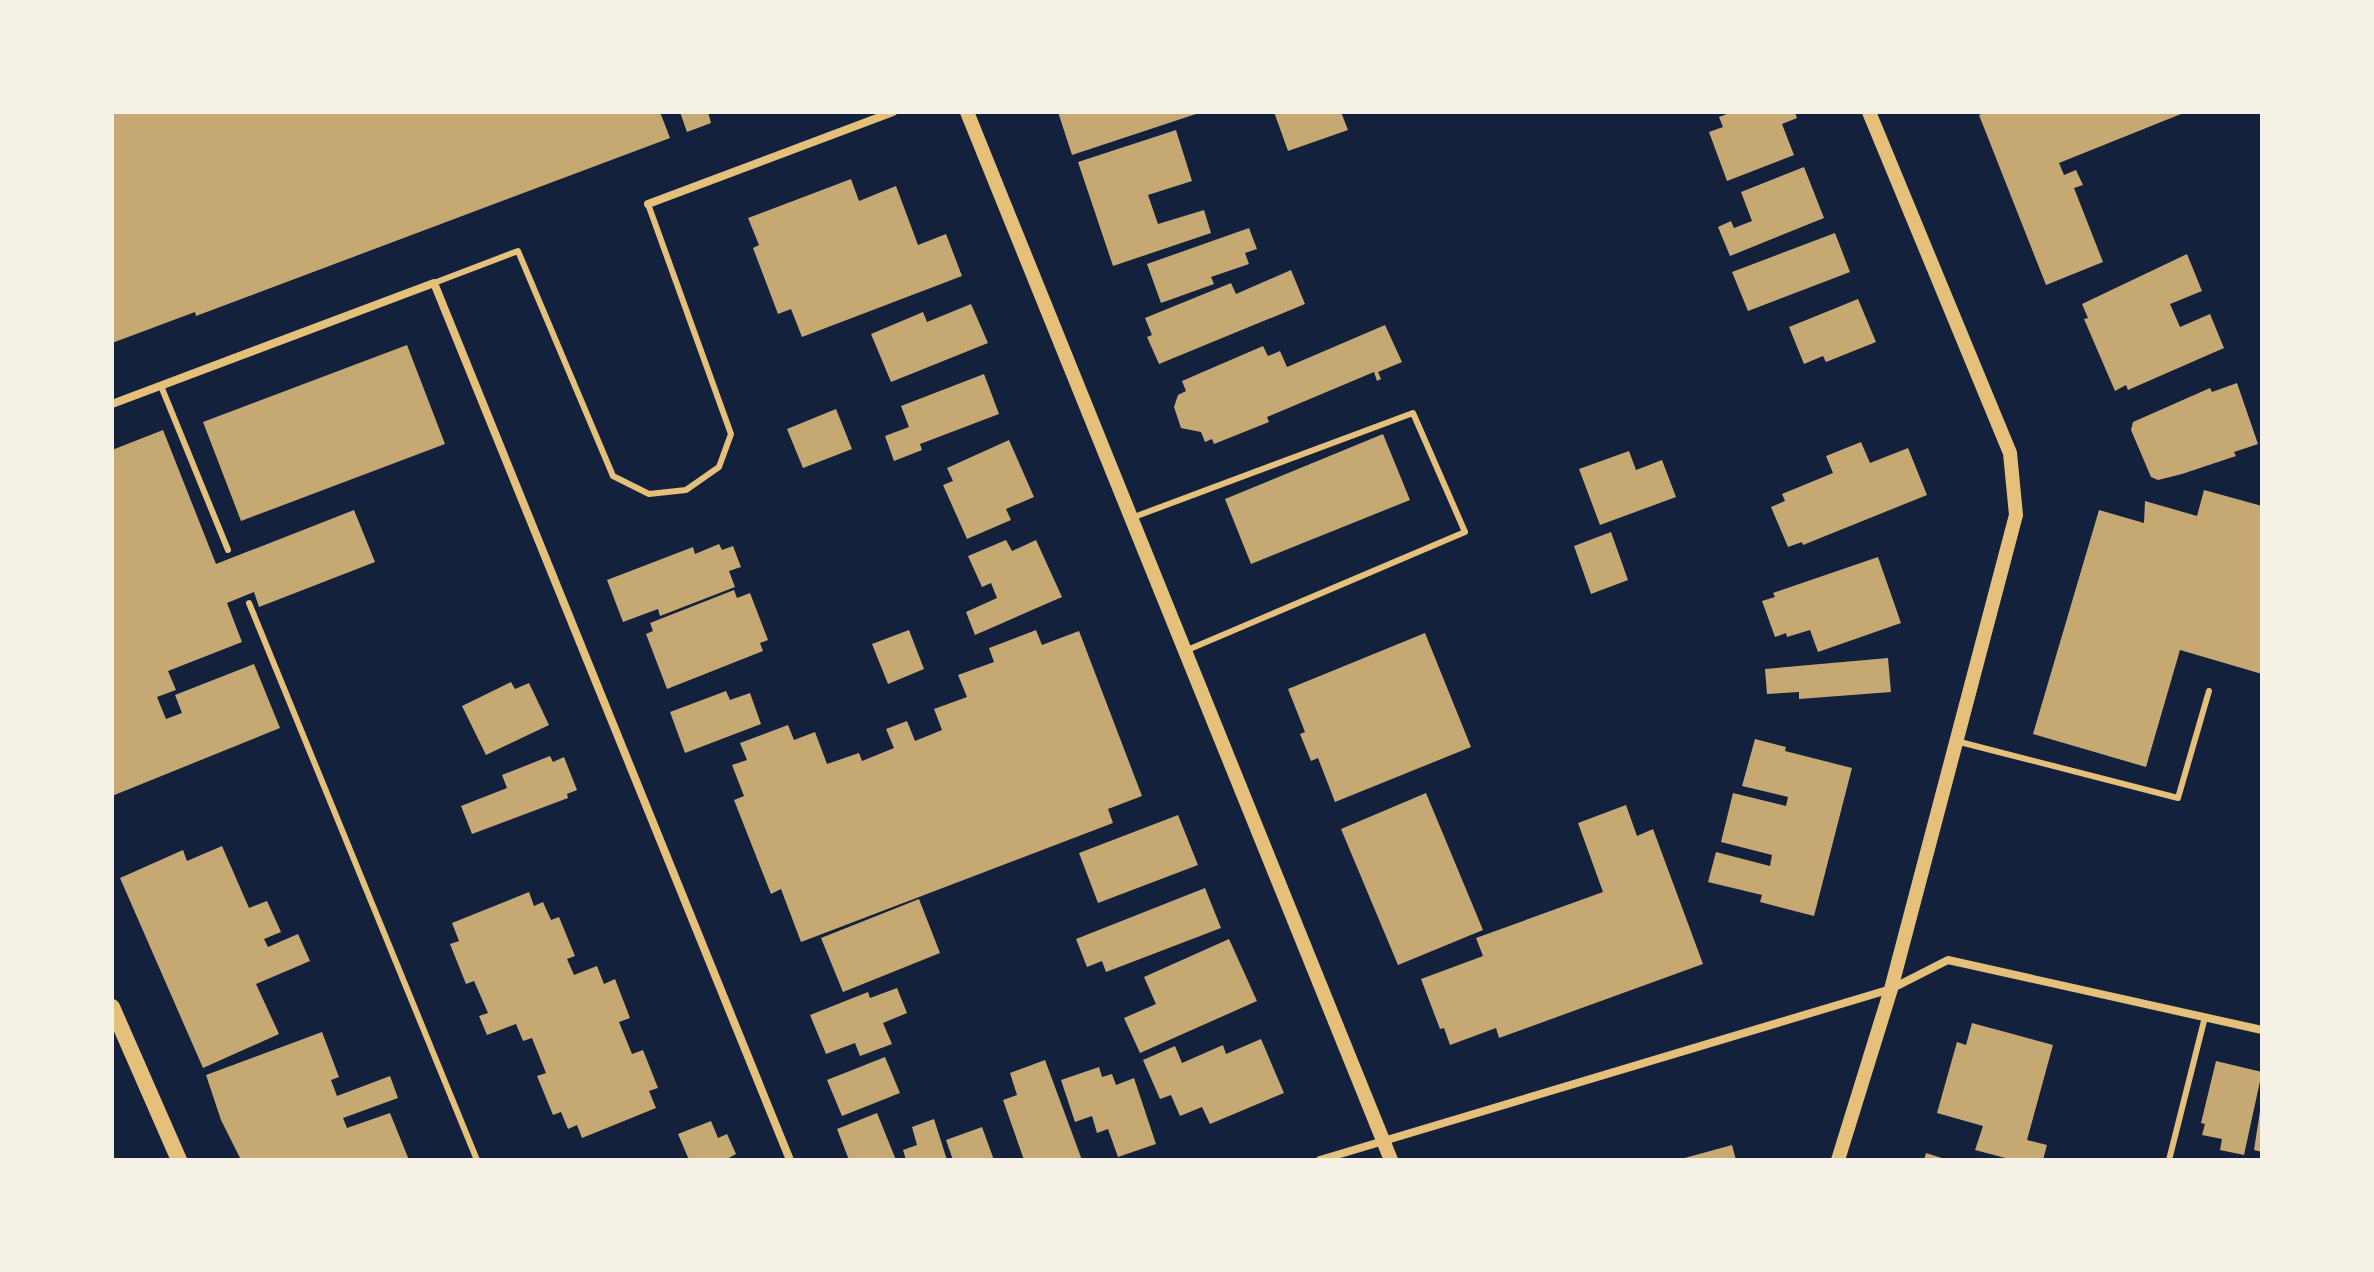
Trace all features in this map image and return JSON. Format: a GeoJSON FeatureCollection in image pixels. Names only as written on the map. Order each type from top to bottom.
{"type":"FeatureCollection","features":[{"type":"Feature","properties":{"kind":"main road"},"geometry":{"type":"LineString","coordinates":[[112,1007],[179,1160]]}},
{"type":"Feature","properties":{"kind":"street"},"geometry":{"type":"LineString","coordinates":[[648,204],[893,112]]}},
{"type":"Feature","properties":{"kind":"street"},"geometry":{"type":"LineString","coordinates":[[967,112],[1391,1160]]}},
{"type":"Feature","properties":{"kind":"street"},"geometry":{"type":"LineString","coordinates":[[1838,1160],[1891,989],[2016,515],[2010,453],[1869,112]]}},
{"type":"Feature","properties":{"kind":"street"},"geometry":{"type":"LineString","coordinates":[[112,404],[434,283],[790,1160]]}},
{"type":"Feature","properties":{"kind":"street"},"geometry":{"type":"LineString","coordinates":[[1320,1160],[1891,989],[1948,960],[2262,1030]]}},
{"type":"Feature","properties":{"kind":"lane"},"geometry":{"type":"LineString","coordinates":[[434,283],[518,251],[613,476],[649,494],[686,490],[719,467],[731,434],[648,204]]}},
{"type":"Feature","properties":{"kind":"lane"},"geometry":{"type":"LineString","coordinates":[[161,386],[228,550]]}},
{"type":"Feature","properties":{"kind":"lane"},"geometry":{"type":"LineString","coordinates":[[1131,518],[1413,413],[1465,532],[1185,651]]}},
{"type":"Feature","properties":{"kind":"lane"},"geometry":{"type":"LineString","coordinates":[[249,603],[477,1160]]}},
{"type":"Feature","properties":{"kind":"lane"},"geometry":{"type":"LineString","coordinates":[[1956,741],[2178,798],[2209,691]]}},
{"type":"Feature","properties":{"kind":"lane"},"geometry":{"type":"LineString","coordinates":[[2169,1160],[2205,1017]]}},
{"type":"Feature","properties":{"kind":"building"},"geometry":{"type":"Polygon","coordinates":[[[112,112],[660,112],[670,138],[196,316],[195,312],[112,343],[112,112]]]}},
{"type":"Feature","properties":{"kind":"building"},"geometry":{"type":"Polygon","coordinates":[[[680,112],[708,112],[711,123],[687,132],[680,112]]]}},
{"type":"Feature","properties":{"kind":"building"},"geometry":{"type":"Polygon","coordinates":[[[1058,112],[1199,112],[1199,113],[1072,155],[1058,112]]]}},
{"type":"Feature","properties":{"kind":"building"},"geometry":{"type":"Polygon","coordinates":[[[1274,112],[1341,112],[1348,130],[1288,151],[1274,112]]]}},
{"type":"Feature","properties":{"kind":"building"},"geometry":{"type":"Polygon","coordinates":[[[1732,112],[1795,112],[1797,118],[1782,124],[1794,155],[1727,181],[1709,132],[1723,127],[1719,117],[1732,112]]]}},
{"type":"Feature","properties":{"kind":"building"},"geometry":{"type":"Polygon","coordinates":[[[1987,112],[2186,112],[2059,163],[2064,175],[2076,170],[2083,185],[2074,188],[2103,262],[2046,285],[1979,115],[1987,112]]]}},
{"type":"Feature","properties":{"kind":"building"},"geometry":{"type":"Polygon","coordinates":[[[1176,130],[1192,181],[1148,195],[1158,224],[1204,210],[1211,233],[1113,266],[1078,162],[1176,130]]]}},
{"type":"Feature","properties":{"kind":"building"},"geometry":{"type":"Polygon","coordinates":[[[1804,167],[1824,218],[1730,256],[1718,227],[1731,221],[1734,228],[1752,221],[1741,192],[1804,167]]]}},
{"type":"Feature","properties":{"kind":"building"},"geometry":{"type":"Polygon","coordinates":[[[851,179],[859,201],[896,186],[918,245],[946,234],[962,276],[802,337],[791,309],[778,314],[753,248],[759,245],[748,218],[851,179]]]}},
{"type":"Feature","properties":{"kind":"building"},"geometry":{"type":"Polygon","coordinates":[[[1249,228],[1257,249],[1245,253],[1249,264],[1211,277],[1214,284],[1161,303],[1147,264],[1249,228]]]}},
{"type":"Feature","properties":{"kind":"building"},"geometry":{"type":"Polygon","coordinates":[[[1835,233],[1850,272],[1748,311],[1732,272],[1835,233]]]}},
{"type":"Feature","properties":{"kind":"building"},"geometry":{"type":"Polygon","coordinates":[[[2187,254],[2202,291],[2170,304],[2180,327],[2210,314],[2224,348],[2128,390],[2126,385],[2115,391],[2084,319],[2088,318],[2082,304],[2187,254]]]}},
{"type":"Feature","properties":{"kind":"building"},"geometry":{"type":"Polygon","coordinates":[[[1291,270],[1305,304],[1159,364],[1147,337],[1152,335],[1145,318],[1231,283],[1236,294],[1291,270]]]}},
{"type":"Feature","properties":{"kind":"building"},"geometry":{"type":"Polygon","coordinates":[[[1858,299],[1876,342],[1826,362],[1823,356],[1804,364],[1789,327],[1858,299]]]}},
{"type":"Feature","properties":{"kind":"building"},"geometry":{"type":"Polygon","coordinates":[[[971,304],[988,343],[891,382],[871,334],[923,312],[927,322],[971,304]]]}},
{"type":"Feature","properties":{"kind":"building"},"geometry":{"type":"Polygon","coordinates":[[[1385,325],[1402,362],[1378,372],[1381,379],[1377,381],[1374,372],[1267,417],[1269,422],[1214,444],[1212,439],[1205,442],[1201,432],[1181,428],[1174,407],[1178,395],[1186,391],[1182,381],[1263,346],[1268,356],[1280,351],[1287,367],[1385,325]]]}},
{"type":"Feature","properties":{"kind":"building"},"geometry":{"type":"Polygon","coordinates":[[[407,345],[445,444],[241,521],[203,422],[407,345]]]}},
{"type":"Feature","properties":{"kind":"building"},"geometry":{"type":"Polygon","coordinates":[[[984,374],[999,414],[920,444],[922,450],[894,461],[885,436],[909,427],[901,406],[984,374]]]}},
{"type":"Feature","properties":{"kind":"building"},"geometry":{"type":"Polygon","coordinates":[[[2237,383],[2258,444],[2234,452],[2236,456],[2182,474],[2158,480],[2151,477],[2131,430],[2133,422],[2210,388],[2212,392],[2237,383]]]}},
{"type":"Feature","properties":{"kind":"building"},"geometry":{"type":"Polygon","coordinates":[[[836,409],[852,449],[803,468],[787,429],[836,409]]]}},
{"type":"Feature","properties":{"kind":"building"},"geometry":{"type":"Polygon","coordinates":[[[163,430],[216,564],[354,510],[375,562],[259,607],[254,592],[227,603],[242,642],[168,671],[176,690],[157,697],[166,719],[182,713],[175,695],[254,664],[280,728],[112,796],[112,450],[163,430]]]}},
{"type":"Feature","properties":{"kind":"building"},"geometry":{"type":"Polygon","coordinates":[[[1383,434],[1410,500],[1251,564],[1225,499],[1383,434]]]}},
{"type":"Feature","properties":{"kind":"building"},"geometry":{"type":"Polygon","coordinates":[[[1009,440],[1034,497],[1006,509],[1011,520],[967,539],[943,485],[953,481],[947,468],[1009,440]]]}},
{"type":"Feature","properties":{"kind":"building"},"geometry":{"type":"Polygon","coordinates":[[[1861,442],[1870,463],[1908,448],[1927,495],[1803,545],[1802,542],[1788,547],[1771,507],[1785,501],[1782,494],[1833,473],[1826,456],[1861,442]]]}},
{"type":"Feature","properties":{"kind":"building"},"geometry":{"type":"Polygon","coordinates":[[[1629,451],[1636,470],[1662,460],[1676,497],[1600,525],[1579,469],[1629,451]]]}},
{"type":"Feature","properties":{"kind":"building"},"geometry":{"type":"Polygon","coordinates":[[[2204,490],[2262,506],[2262,674],[2180,650],[2146,767],[2033,734],[2099,510],[2144,523],[2145,501],[2197,516],[2204,490]]]}},
{"type":"Feature","properties":{"kind":"building"},"geometry":{"type":"Polygon","coordinates":[[[1611,532],[1628,580],[1591,594],[1574,546],[1611,532]]]}},
{"type":"Feature","properties":{"kind":"building"},"geometry":{"type":"Polygon","coordinates":[[[1006,540],[1012,551],[1036,540],[1062,597],[975,635],[966,612],[997,598],[991,583],[982,587],[968,556],[1006,540]]]}},
{"type":"Feature","properties":{"kind":"building"},"geometry":{"type":"Polygon","coordinates":[[[719,544],[722,550],[733,546],[741,567],[729,571],[735,587],[660,616],[658,609],[623,622],[607,580],[693,547],[695,554],[719,544]]]}},
{"type":"Feature","properties":{"kind":"building"},"geometry":{"type":"Polygon","coordinates":[[[1878,557],[1901,623],[1818,652],[1810,630],[1775,637],[1762,601],[1775,597],[1773,593],[1878,557]]]}},
{"type":"Feature","properties":{"kind":"building"},"geometry":{"type":"Polygon","coordinates":[[[734,590],[737,598],[750,593],[768,640],[760,643],[763,651],[667,689],[646,634],[653,631],[650,623],[734,590]]]}},
{"type":"Feature","properties":{"kind":"building"},"geometry":{"type":"Polygon","coordinates":[[[909,630],[924,669],[888,684],[872,644],[909,630]]]}},
{"type":"Feature","properties":{"kind":"building"},"geometry":{"type":"Polygon","coordinates":[[[1036,630],[1042,645],[1079,631],[1142,796],[1108,809],[1113,823],[801,942],[781,889],[771,894],[734,800],[744,796],[732,765],[747,760],[740,743],[788,725],[794,740],[815,732],[827,764],[859,753],[862,761],[894,748],[886,729],[907,721],[915,741],[942,730],[934,709],[967,697],[958,675],[994,662],[989,648],[1036,630]]]}},
{"type":"Feature","properties":{"kind":"building"},"geometry":{"type":"Polygon","coordinates":[[[1425,633],[1471,747],[1335,802],[1318,758],[1311,761],[1300,734],[1305,732],[1288,689],[1425,633]]]}},
{"type":"Feature","properties":{"kind":"building"},"geometry":{"type":"Polygon","coordinates":[[[1888,658],[1891,692],[1799,699],[1799,692],[1767,694],[1765,669],[1888,658]]]}},
{"type":"Feature","properties":{"kind":"building"},"geometry":{"type":"Polygon","coordinates":[[[511,682],[515,689],[529,683],[549,725],[486,755],[462,706],[511,682]]]}},
{"type":"Feature","properties":{"kind":"building"},"geometry":{"type":"Polygon","coordinates":[[[726,691],[730,700],[750,693],[761,724],[685,753],[670,712],[726,691]]]}},
{"type":"Feature","properties":{"kind":"building"},"geometry":{"type":"Polygon","coordinates":[[[1755,739],[1786,747],[1785,751],[1852,768],[1814,916],[1760,902],[1762,895],[1708,882],[1716,852],[1770,866],[1772,855],[1721,842],[1733,793],[1786,806],[1788,797],[1742,786],[1755,739]]]}},
{"type":"Feature","properties":{"kind":"building"},"geometry":{"type":"Polygon","coordinates":[[[550,756],[553,762],[564,757],[577,790],[567,794],[568,798],[472,834],[461,806],[507,788],[502,775],[550,756]]]}},
{"type":"Feature","properties":{"kind":"building"},"geometry":{"type":"Polygon","coordinates":[[[1426,793],[1483,930],[1398,965],[1341,829],[1426,793]]]}},
{"type":"Feature","properties":{"kind":"building"},"geometry":{"type":"Polygon","coordinates":[[[1626,805],[1637,836],[1653,829],[1703,964],[1499,1038],[1496,1028],[1450,1045],[1444,1028],[1440,1029],[1421,979],[1483,956],[1476,938],[1603,892],[1578,823],[1626,805]]]}},
{"type":"Feature","properties":{"kind":"building"},"geometry":{"type":"Polygon","coordinates":[[[1178,815],[1198,865],[1098,903],[1079,853],[1178,815]]]}},
{"type":"Feature","properties":{"kind":"building"},"geometry":{"type":"Polygon","coordinates":[[[222,846],[249,908],[267,901],[281,932],[264,939],[268,947],[298,934],[310,961],[256,984],[279,1034],[203,1068],[120,878],[183,850],[187,861],[222,846]]]}},
{"type":"Feature","properties":{"kind":"building"},"geometry":{"type":"Polygon","coordinates":[[[1205,888],[1221,928],[1106,972],[1102,961],[1087,967],[1076,939],[1205,888]]]}},
{"type":"Feature","properties":{"kind":"building"},"geometry":{"type":"Polygon","coordinates":[[[529,892],[534,906],[543,902],[551,920],[559,917],[575,956],[567,959],[574,975],[597,966],[604,984],[615,979],[630,1018],[619,1022],[632,1054],[643,1050],[658,1088],[649,1091],[656,1108],[582,1138],[577,1125],[568,1129],[561,1112],[553,1115],[537,1076],[546,1073],[532,1038],[523,1041],[516,1024],[487,1035],[479,1016],[488,1013],[474,981],[466,984],[450,944],[459,941],[452,923],[529,892]]]}},
{"type":"Feature","properties":{"kind":"building"},"geometry":{"type":"Polygon","coordinates":[[[919,899],[940,953],[843,992],[821,938],[919,899]]]}},
{"type":"Feature","properties":{"kind":"building"},"geometry":{"type":"Polygon","coordinates":[[[1229,939],[1257,1001],[1140,1053],[1124,1018],[1156,1004],[1144,977],[1229,939]]]}},
{"type":"Feature","properties":{"kind":"building"},"geometry":{"type":"Polygon","coordinates":[[[897,988],[907,1013],[883,1023],[892,1044],[860,1056],[855,1043],[826,1054],[810,1015],[868,992],[870,998],[897,988]]]}},
{"type":"Feature","properties":{"kind":"building"},"geometry":{"type":"Polygon","coordinates":[[[1972,1023],[2053,1045],[2027,1140],[2047,1145],[2043,1160],[2013,1160],[1975,1150],[1983,1126],[1937,1113],[1957,1042],[1966,1045],[1972,1023]]]}},
{"type":"Feature","properties":{"kind":"building"},"geometry":{"type":"Polygon","coordinates":[[[322,1032],[339,1077],[331,1080],[337,1096],[390,1076],[398,1098],[343,1118],[347,1128],[390,1113],[409,1160],[241,1160],[221,1120],[206,1075],[322,1032]]]}},
{"type":"Feature","properties":{"kind":"building"},"geometry":{"type":"Polygon","coordinates":[[[1261,1039],[1284,1093],[1210,1124],[1202,1107],[1180,1116],[1171,1095],[1160,1099],[1143,1060],[1175,1046],[1182,1063],[1223,1045],[1226,1054],[1261,1039]]]}},
{"type":"Feature","properties":{"kind":"building"},"geometry":{"type":"Polygon","coordinates":[[[885,1057],[900,1093],[842,1116],[827,1080],[885,1057]]]}},
{"type":"Feature","properties":{"kind":"building"},"geometry":{"type":"Polygon","coordinates":[[[1045,1060],[1082,1160],[1024,1160],[1003,1100],[1017,1095],[1010,1073],[1045,1060]]]}},
{"type":"Feature","properties":{"kind":"building"},"geometry":{"type":"Polygon","coordinates":[[[2216,1061],[2262,1072],[2244,1155],[2220,1150],[2222,1139],[2202,1135],[2205,1124],[2201,1123],[2216,1061]]]}},
{"type":"Feature","properties":{"kind":"building"},"geometry":{"type":"Polygon","coordinates":[[[1099,1067],[1102,1077],[1112,1074],[1116,1085],[1134,1078],[1156,1144],[1118,1157],[1108,1129],[1097,1133],[1092,1116],[1075,1122],[1061,1080],[1099,1067]]]}},
{"type":"Feature","properties":{"kind":"building"},"geometry":{"type":"Polygon","coordinates":[[[2262,1111],[2262,1152],[2254,1150],[2262,1111]]]}},
{"type":"Feature","properties":{"kind":"building"},"geometry":{"type":"Polygon","coordinates":[[[877,1113],[896,1160],[849,1160],[837,1129],[877,1113]]]}},
{"type":"Feature","properties":{"kind":"building"},"geometry":{"type":"Polygon","coordinates":[[[934,1119],[947,1160],[906,1160],[903,1150],[917,1145],[912,1127],[934,1119]]]}},
{"type":"Feature","properties":{"kind":"building"},"geometry":{"type":"Polygon","coordinates":[[[711,1121],[718,1138],[727,1134],[736,1154],[725,1160],[689,1160],[678,1134],[711,1121]]]}},
{"type":"Feature","properties":{"kind":"building"},"geometry":{"type":"Polygon","coordinates":[[[982,1127],[994,1160],[953,1160],[946,1140],[982,1127]]]}},
{"type":"Feature","properties":{"kind":"building"},"geometry":{"type":"Polygon","coordinates":[[[1732,1145],[1736,1160],[1681,1159],[1732,1145]]]}},
{"type":"Feature","properties":{"kind":"building"},"geometry":{"type":"Polygon","coordinates":[[[1926,1153],[1945,1159],[1945,1160],[1924,1160],[1926,1153]]]}}]}
